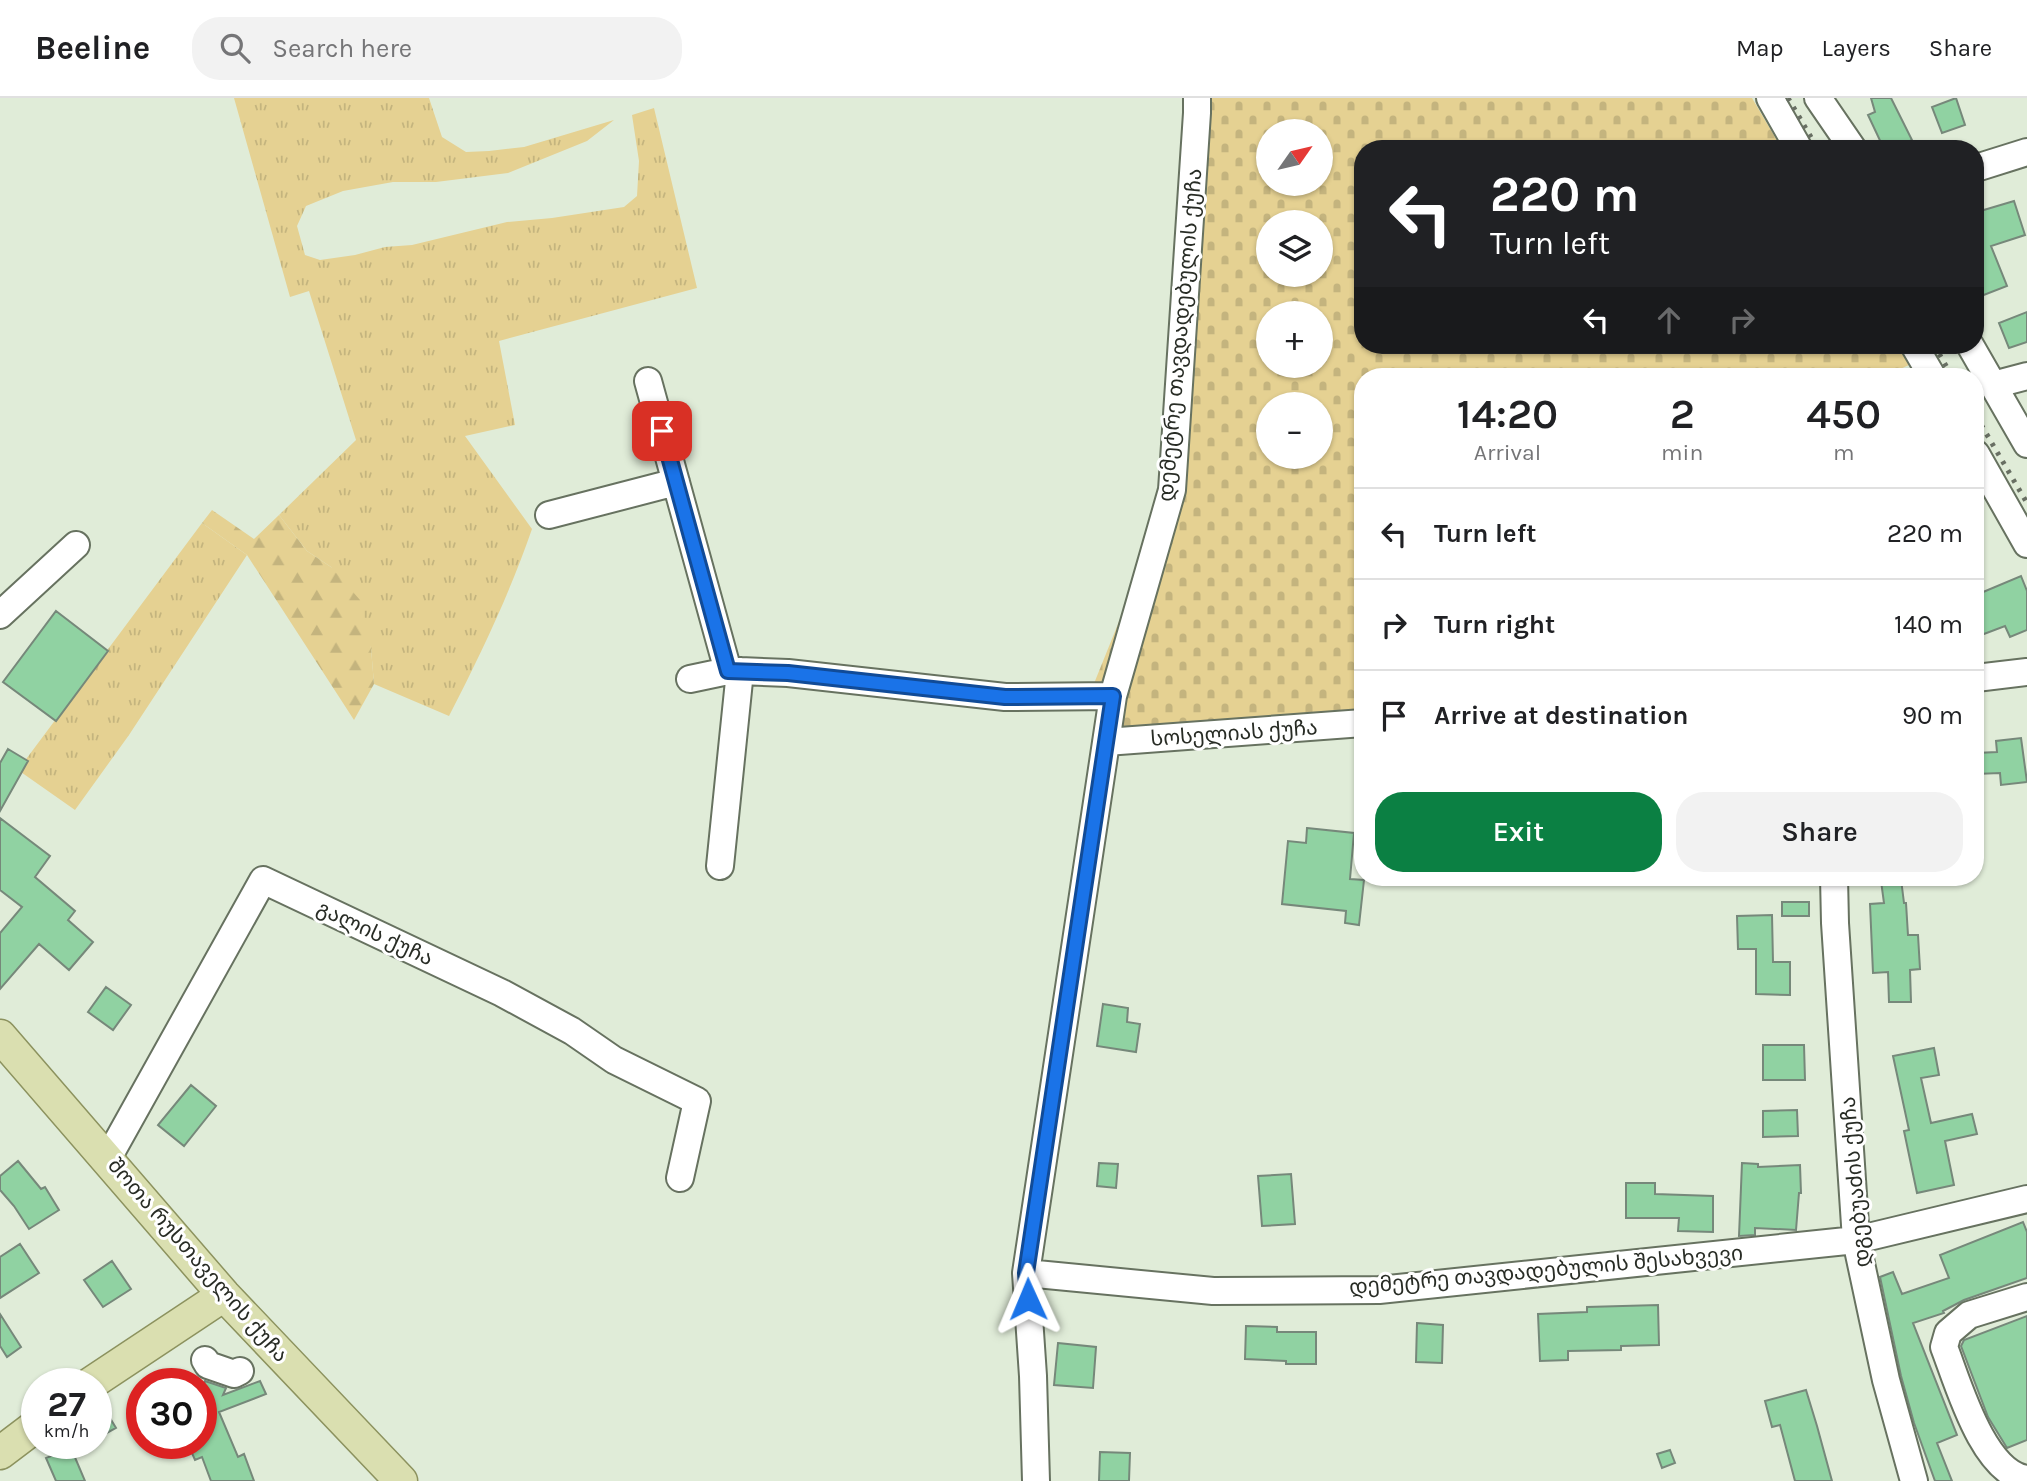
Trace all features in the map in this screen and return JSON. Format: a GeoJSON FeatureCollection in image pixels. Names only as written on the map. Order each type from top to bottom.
{"type":"FeatureCollection","features":[{"type":"Feature","properties":{"kind":"main road","name":"შოთა რუსთაველის ქუჩა"},"geometry":{"type":"LineString","coordinates":[[0,1035],[224,1295],[401,1481]]}},
{"type":"Feature","properties":{"kind":"main road"},"geometry":{"type":"LineString","coordinates":[[112,1369],[224,1295]]}},
{"type":"Feature","properties":{"kind":"main road"},"geometry":{"type":"LineString","coordinates":[[0,1453],[21,1437]]}},
{"type":"Feature","properties":{"kind":"street","name":"დემეტრე თავდადებულის ქუჩა"},"geometry":{"type":"LineString","coordinates":[[1036,1481],[1026,1273],[1113,696],[1171,490],[1197,98]]}},
{"type":"Feature","properties":{"kind":"street"},"geometry":{"type":"LineString","coordinates":[[1770,98],[1794,140]]}},
{"type":"Feature","properties":{"kind":"street"},"geometry":{"type":"LineString","coordinates":[[1818,98],[1847,140]]}},
{"type":"Feature","properties":{"kind":"street"},"geometry":{"type":"LineString","coordinates":[[1984,165],[2027,152]]}},
{"type":"Feature","properties":{"kind":"street"},"geometry":{"type":"LineString","coordinates":[[1984,369],[2027,444]]}},
{"type":"Feature","properties":{"kind":"street"},"geometry":{"type":"LineString","coordinates":[[1993,385],[2027,376]]}},
{"type":"Feature","properties":{"kind":"street"},"geometry":{"type":"LineString","coordinates":[[648,381],[734,671],[720,866]]}},
{"type":"Feature","properties":{"kind":"street"},"geometry":{"type":"LineString","coordinates":[[1984,468],[2027,544]]}},
{"type":"Feature","properties":{"kind":"street"},"geometry":{"type":"LineString","coordinates":[[549,515],[676,481]]}},
{"type":"Feature","properties":{"kind":"street"},"geometry":{"type":"LineString","coordinates":[[0,615],[76,545]]}},
{"type":"Feature","properties":{"kind":"street"},"geometry":{"type":"LineString","coordinates":[[690,679],[734,671],[788,673],[1005,697],[1113,696]]}},
{"type":"Feature","properties":{"kind":"street"},"geometry":{"type":"LineString","coordinates":[[1984,677],[2027,672]]}},
{"type":"Feature","properties":{"kind":"street","name":"სოსელიას ქუჩა"},"geometry":{"type":"LineString","coordinates":[[1106,742],[1354,724]]}},
{"type":"Feature","properties":{"kind":"street","name":"გალის ქუჩა"},"geometry":{"type":"LineString","coordinates":[[107,1158],[263,880],[502,993],[572,1031],[614,1060],[697,1101],[680,1178]]}},
{"type":"Feature","properties":{"kind":"street","name":"დგებუაძის ქუჩა"},"geometry":{"type":"LineString","coordinates":[[1834,886],[1856,1240],[1886,1380],[1914,1481]]}},
{"type":"Feature","properties":{"kind":"street","name":"დემეტრე თავდადებულის შესახვევი"},"geometry":{"type":"LineString","coordinates":[[1026,1273],[1213,1291],[1379,1290],[1856,1240],[2027,1199]]}},
{"type":"Feature","properties":{"kind":"street"},"geometry":{"type":"LineString","coordinates":[[2027,1297],[1969,1315],[1948,1333],[1944,1347],[1980,1436],[2000,1465],[2022,1479],[2027,1479]]}},
{"type":"Feature","properties":{"kind":"green space"},"geometry":{"type":"Polygon","coordinates":[[[234,98],[429,98],[442,137],[466,152],[524,147],[614,120],[587,141],[508,173],[436,182],[393,182],[343,191],[306,206],[297,226],[305,255],[320,260],[385,247],[412,245],[507,222],[624,207],[637,196],[639,161],[632,115],[654,108],[697,288],[499,341],[515,425],[465,436],[532,529],[494,624],[449,716],[374,684],[371,648],[331,567],[307,551],[279,515],[356,440],[309,291],[290,297],[234,98]]]}},
{"type":"Feature","properties":{"kind":"green space"},"geometry":{"type":"Polygon","coordinates":[[[1197,98],[1752,98],[1777,140],[1354,140],[1354,354],[1902,354],[1909,365],[1902,368],[1354,368],[1354,724],[1106,742],[1093,686],[1172,490],[1197,98]]]}},
{"type":"Feature","properties":{"kind":"green space"},"geometry":{"type":"Polygon","coordinates":[[[212,510],[254,539],[279,515],[307,551],[331,567],[360,600],[371,648],[374,684],[354,720],[247,555],[202,523],[212,510]]]}},
{"type":"Feature","properties":{"kind":"green space"},"geometry":{"type":"Polygon","coordinates":[[[202,523],[247,555],[129,735],[75,810],[18,770],[202,523]]]}},
{"type":"Feature","properties":{"kind":"building"},"geometry":{"type":"Polygon","coordinates":[[[1871,98],[1891,98],[1912,140],[1880,140],[1868,115],[1875,112],[1871,98]]]}},
{"type":"Feature","properties":{"kind":"building"},"geometry":{"type":"Polygon","coordinates":[[[1956,98],[1965,125],[1942,133],[1932,107],[1956,98]]]}},
{"type":"Feature","properties":{"kind":"building"},"geometry":{"type":"Polygon","coordinates":[[[2014,201],[2025,235],[1991,246],[2007,286],[1984,295],[1984,210],[2014,201]]]}},
{"type":"Feature","properties":{"kind":"building"},"geometry":{"type":"Polygon","coordinates":[[[2027,312],[2027,342],[2009,348],[1999,323],[2027,312]]]}},
{"type":"Feature","properties":{"kind":"building"},"geometry":{"type":"Polygon","coordinates":[[[2021,576],[2027,591],[2027,630],[2010,637],[2005,626],[1984,634],[1984,592],[2021,576]]]}},
{"type":"Feature","properties":{"kind":"building"},"geometry":{"type":"Polygon","coordinates":[[[56,611],[108,651],[56,721],[3,682],[56,611]]]}},
{"type":"Feature","properties":{"kind":"building"},"geometry":{"type":"Polygon","coordinates":[[[2021,738],[2027,782],[2001,785],[2000,773],[1984,774],[1984,753],[1997,752],[1996,741],[2021,738]]]}},
{"type":"Feature","properties":{"kind":"building"},"geometry":{"type":"Polygon","coordinates":[[[8,749],[28,761],[0,811],[0,763],[8,749]]]}},
{"type":"Feature","properties":{"kind":"building"},"geometry":{"type":"Polygon","coordinates":[[[0,818],[50,856],[35,877],[75,911],[68,920],[93,942],[69,970],[39,944],[0,989],[0,933],[22,907],[0,890],[0,818]]]}},
{"type":"Feature","properties":{"kind":"building"},"geometry":{"type":"Polygon","coordinates":[[[1307,828],[1354,833],[1350,879],[1354,879],[1354,886],[1363,886],[1359,925],[1345,923],[1346,911],[1282,904],[1288,841],[1306,843],[1307,828]]]}},
{"type":"Feature","properties":{"kind":"building"},"geometry":{"type":"Polygon","coordinates":[[[1882,886],[1902,886],[1908,935],[1918,935],[1920,969],[1910,970],[1911,1002],[1889,1002],[1888,972],[1873,973],[1870,904],[1884,903],[1882,886]]]}},
{"type":"Feature","properties":{"kind":"building"},"geometry":{"type":"Polygon","coordinates":[[[1782,902],[1809,902],[1809,916],[1782,916],[1782,902]]]}},
{"type":"Feature","properties":{"kind":"building"},"geometry":{"type":"Polygon","coordinates":[[[1772,915],[1773,962],[1790,962],[1790,995],[1756,994],[1756,949],[1738,949],[1737,916],[1772,915]]]}},
{"type":"Feature","properties":{"kind":"building"},"geometry":{"type":"Polygon","coordinates":[[[106,987],[131,1005],[113,1030],[88,1012],[106,987]]]}},
{"type":"Feature","properties":{"kind":"building"},"geometry":{"type":"Polygon","coordinates":[[[1103,1004],[1128,1008],[1127,1022],[1140,1024],[1136,1052],[1097,1046],[1103,1004]]]}},
{"type":"Feature","properties":{"kind":"building"},"geometry":{"type":"Polygon","coordinates":[[[1763,1045],[1804,1045],[1805,1080],[1763,1080],[1763,1045]]]}},
{"type":"Feature","properties":{"kind":"building"},"geometry":{"type":"Polygon","coordinates":[[[1934,1048],[1939,1075],[1921,1078],[1931,1123],[1972,1114],[1977,1134],[1945,1141],[1954,1185],[1917,1193],[1904,1131],[1909,1130],[1893,1056],[1934,1048]]]}},
{"type":"Feature","properties":{"kind":"building"},"geometry":{"type":"Polygon","coordinates":[[[191,1085],[216,1106],[184,1146],[158,1125],[191,1085]]]}},
{"type":"Feature","properties":{"kind":"building"},"geometry":{"type":"Polygon","coordinates":[[[1797,1110],[1798,1136],[1763,1137],[1763,1111],[1797,1110]]]}},
{"type":"Feature","properties":{"kind":"building"},"geometry":{"type":"Polygon","coordinates":[[[18,1161],[41,1189],[45,1187],[59,1210],[29,1229],[0,1190],[0,1176],[18,1161]]]}},
{"type":"Feature","properties":{"kind":"building"},"geometry":{"type":"Polygon","coordinates":[[[1099,1163],[1118,1164],[1116,1188],[1097,1186],[1099,1163]]]}},
{"type":"Feature","properties":{"kind":"building"},"geometry":{"type":"Polygon","coordinates":[[[1742,1163],[1758,1164],[1758,1167],[1800,1165],[1801,1193],[1796,1230],[1755,1228],[1755,1235],[1739,1236],[1742,1163]]]}},
{"type":"Feature","properties":{"kind":"building"},"geometry":{"type":"Polygon","coordinates":[[[1291,1174],[1295,1224],[1262,1226],[1258,1176],[1291,1174]]]}},
{"type":"Feature","properties":{"kind":"building"},"geometry":{"type":"Polygon","coordinates":[[[1626,1183],[1655,1183],[1655,1194],[1713,1196],[1713,1232],[1678,1231],[1679,1218],[1626,1218],[1626,1183]]]}},
{"type":"Feature","properties":{"kind":"building"},"geometry":{"type":"Polygon","coordinates":[[[2023,1222],[2027,1232],[2027,1278],[1964,1300],[1943,1311],[1944,1313],[1913,1323],[1957,1435],[1937,1443],[1952,1481],[1935,1481],[1914,1423],[1901,1376],[1880,1277],[1893,1272],[1902,1294],[1949,1278],[1940,1255],[2023,1222]]]}},
{"type":"Feature","properties":{"kind":"building"},"geometry":{"type":"Polygon","coordinates":[[[20,1244],[39,1273],[0,1298],[0,1257],[20,1244]]]}},
{"type":"Feature","properties":{"kind":"building"},"geometry":{"type":"Polygon","coordinates":[[[112,1261],[131,1289],[103,1307],[84,1280],[112,1261]]]}},
{"type":"Feature","properties":{"kind":"building"},"geometry":{"type":"Polygon","coordinates":[[[1658,1305],[1659,1345],[1621,1346],[1621,1350],[1568,1351],[1568,1360],[1540,1361],[1538,1314],[1587,1312],[1587,1307],[1658,1305]]]}},
{"type":"Feature","properties":{"kind":"building"},"geometry":{"type":"Polygon","coordinates":[[[0,1314],[21,1347],[7,1357],[0,1346],[0,1314]]]}},
{"type":"Feature","properties":{"kind":"building"},"geometry":{"type":"Polygon","coordinates":[[[2027,1316],[2027,1440],[2007,1448],[1988,1417],[1961,1346],[1964,1340],[2027,1316]]]}},
{"type":"Feature","properties":{"kind":"building"},"geometry":{"type":"Polygon","coordinates":[[[1417,1323],[1443,1325],[1442,1363],[1416,1362],[1417,1323]]]}},
{"type":"Feature","properties":{"kind":"building"},"geometry":{"type":"Polygon","coordinates":[[[1246,1326],[1277,1327],[1277,1332],[1316,1332],[1316,1364],[1286,1364],[1286,1361],[1245,1359],[1246,1326]]]}},
{"type":"Feature","properties":{"kind":"building"},"geometry":{"type":"Polygon","coordinates":[[[1058,1343],[1096,1347],[1093,1388],[1054,1385],[1058,1343]]]}},
{"type":"Feature","properties":{"kind":"building"},"geometry":{"type":"Polygon","coordinates":[[[260,1381],[266,1394],[219,1412],[238,1457],[244,1454],[254,1481],[211,1481],[203,1459],[217,1459],[217,1385],[226,1388],[223,1395],[260,1381]]]}},
{"type":"Feature","properties":{"kind":"building"},"geometry":{"type":"Polygon","coordinates":[[[1806,1390],[1832,1481],[1795,1481],[1780,1425],[1772,1427],[1765,1401],[1806,1390]]]}},
{"type":"Feature","properties":{"kind":"building"},"geometry":{"type":"Polygon","coordinates":[[[1670,1450],[1675,1463],[1662,1468],[1657,1454],[1670,1450]]]}},
{"type":"Feature","properties":{"kind":"building"},"geometry":{"type":"Polygon","coordinates":[[[1100,1452],[1130,1453],[1129,1481],[1099,1481],[1100,1452]]]}},
{"type":"Feature","properties":{"kind":"building"},"geometry":{"type":"Polygon","coordinates":[[[46,1459],[76,1459],[85,1481],[56,1481],[46,1459]]]}},
{"type":"Feature","properties":{"kind":"railway"},"geometry":{"type":"LineString","coordinates":[[1788,98],[1813,140]]}},
{"type":"Feature","properties":{"kind":"railway"},"geometry":{"type":"LineString","coordinates":[[1939,354],[1947,368]]}},
{"type":"Feature","properties":{"kind":"railway"},"geometry":{"type":"LineString","coordinates":[[1984,430],[2027,503]]}},
{"type":"Feature","properties":{"kind":"route"},"geometry":{"type":"LineString","coordinates":[[662,431],[728,671],[788,673],[1005,697],[1113,696],[1026,1273],[1028,1299]]}}]}
